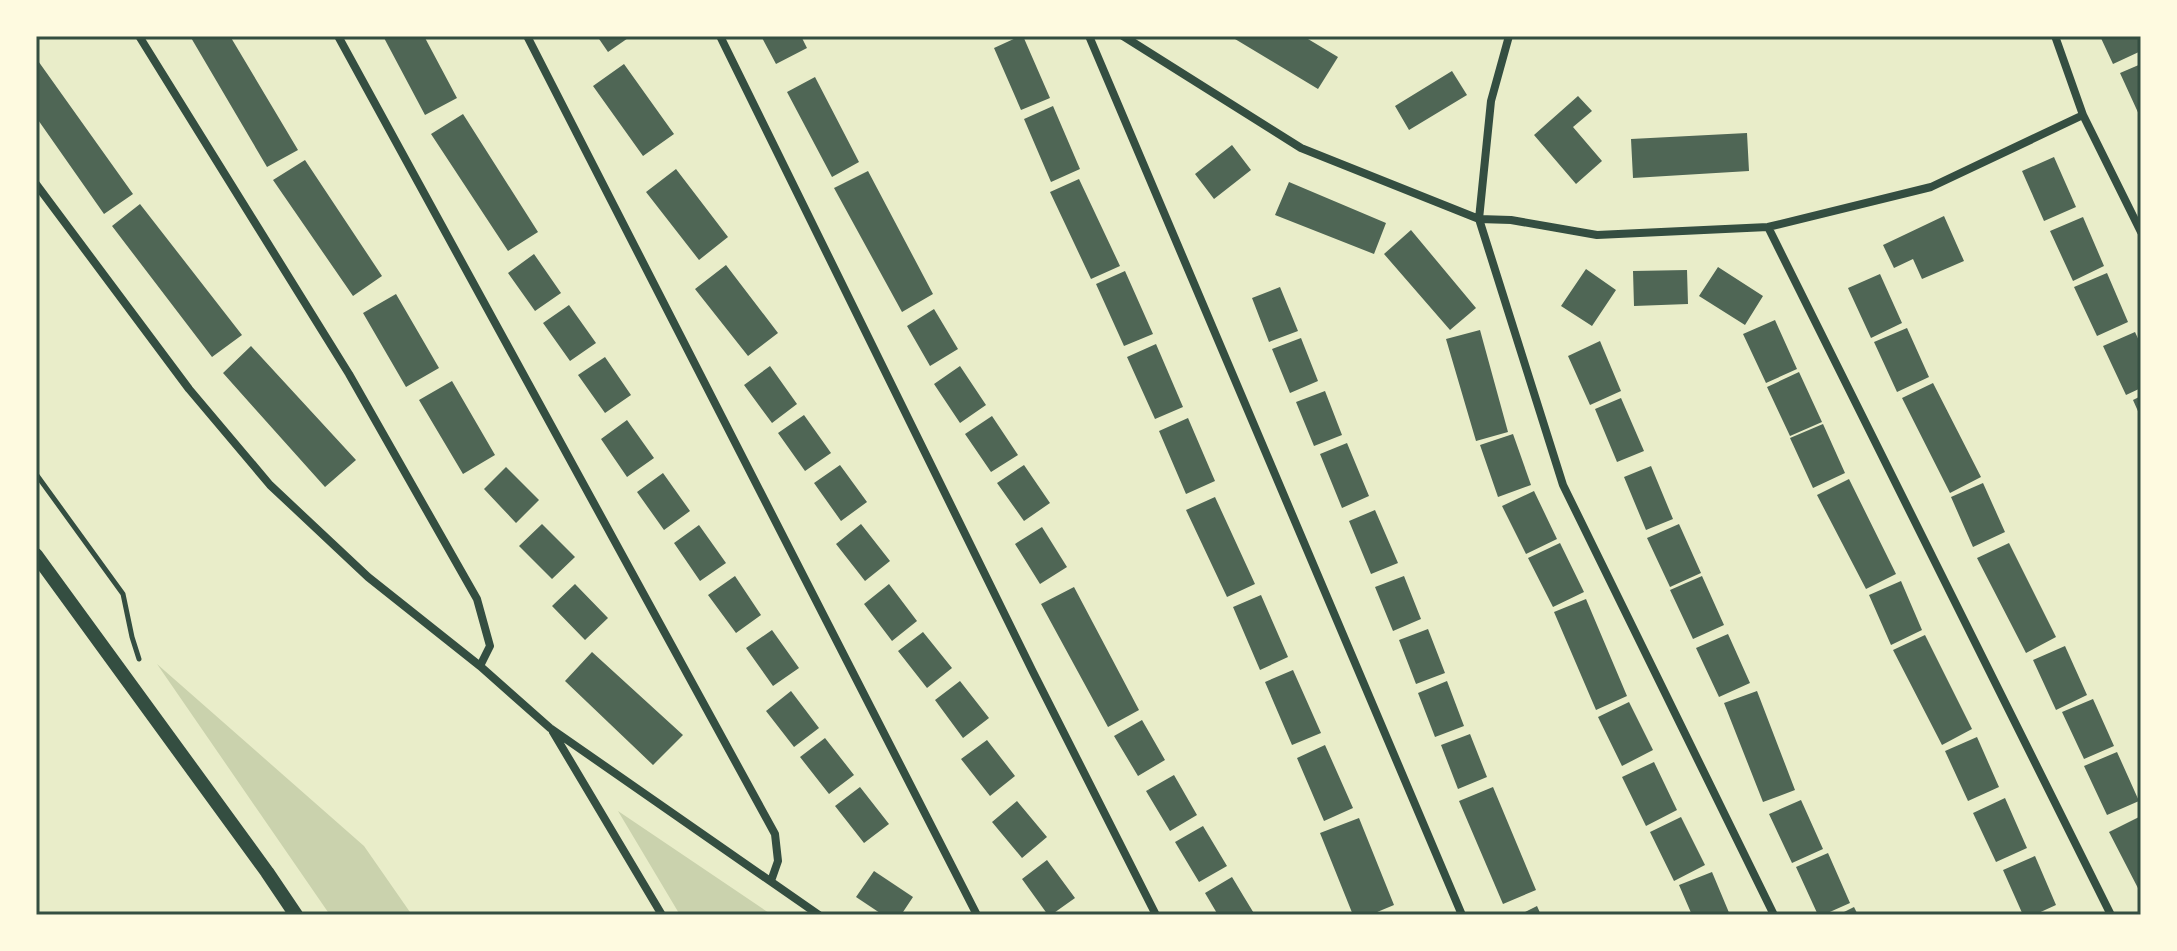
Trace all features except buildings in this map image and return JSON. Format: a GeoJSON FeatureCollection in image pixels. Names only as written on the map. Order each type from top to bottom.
{"type":"FeatureCollection","features":[{"type":"Feature","properties":{"kind":"street"},"geometry":{"type":"LineString","coordinates":[[139,36],[349,374],[477,599],[490,646],[480,666]]}},
{"type":"Feature","properties":{"kind":"street"},"geometry":{"type":"LineString","coordinates":[[338,36],[775,834],[778,861],[771,881]]}},
{"type":"Feature","properties":{"kind":"street"},"geometry":{"type":"LineString","coordinates":[[527,36],[977,915]]}},
{"type":"Feature","properties":{"kind":"street"},"geometry":{"type":"LineString","coordinates":[[720,36],[1156,915]]}},
{"type":"Feature","properties":{"kind":"street"},"geometry":{"type":"LineString","coordinates":[[1089,36],[1462,915]]}},
{"type":"Feature","properties":{"kind":"street"},"geometry":{"type":"LineString","coordinates":[[1123,36],[1301,148],[1479,219],[1511,220],[1597,235],[1768,227],[1931,187],[2083,115]]}},
{"type":"Feature","properties":{"kind":"street"},"geometry":{"type":"LineString","coordinates":[[1509,36],[1491,101],[1479,219],[1563,485],[1774,915]]}},
{"type":"Feature","properties":{"kind":"street"},"geometry":{"type":"LineString","coordinates":[[2055,36],[2083,115],[2141,232]]}},
{"type":"Feature","properties":{"kind":"street"},"geometry":{"type":"LineString","coordinates":[[36,184],[189,389],[270,485],[368,577],[480,666],[550,728],[819,915]]}},
{"type":"Feature","properties":{"kind":"street"},"geometry":{"type":"LineString","coordinates":[[1768,227],[2111,915]]}},
{"type":"Feature","properties":{"kind":"street"},"geometry":{"type":"LineString","coordinates":[[36,555],[296,915]]}},
{"type":"Feature","properties":{"kind":"street"},"geometry":{"type":"LineString","coordinates":[[550,728],[662,915]]}},
{"type":"Feature","properties":{"kind":"path"},"geometry":{"type":"LineString","coordinates":[[36,474],[123,594],[140,662]]}},
{"type":"Feature","properties":{"kind":"green space"},"geometry":{"type":"Polygon","coordinates":[[[157,664],[364,846],[412,915],[330,915],[157,664]]]}},
{"type":"Feature","properties":{"kind":"green space"},"geometry":{"type":"Polygon","coordinates":[[[618,811],[772,915],[680,915],[618,811]]]}}]}
